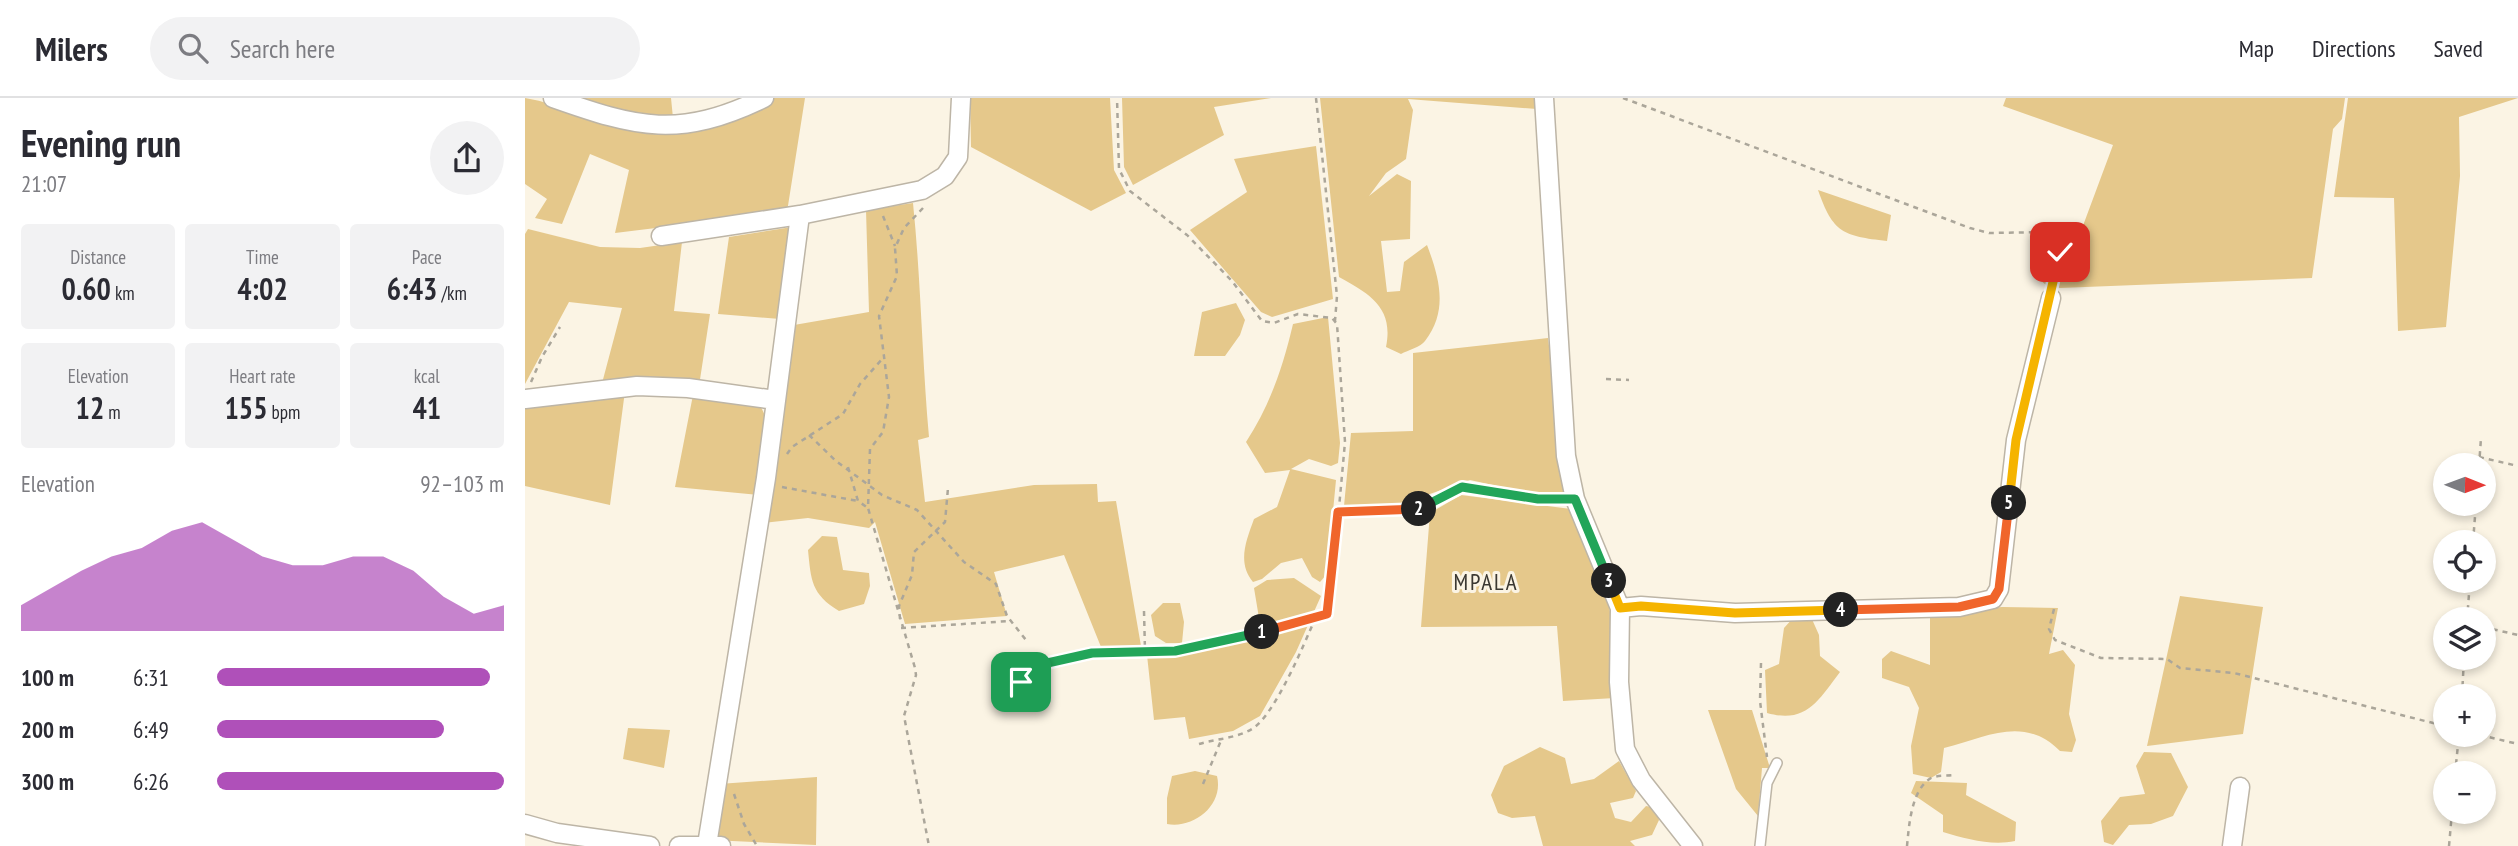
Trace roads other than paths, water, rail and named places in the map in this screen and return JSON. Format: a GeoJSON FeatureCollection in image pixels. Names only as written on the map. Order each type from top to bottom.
{"type":"FeatureCollection","features":[{"type":"Feature","properties":{"kind":"street"},"geometry":{"type":"LineString","coordinates":[[553,98],[634,124],[669,125],[708,120],[764,98]]}},
{"type":"Feature","properties":{"kind":"street"},"geometry":{"type":"LineString","coordinates":[[661,236],[800,215],[922,190],[945,176],[958,157],[961,98]]}},
{"type":"Feature","properties":{"kind":"street"},"geometry":{"type":"LineString","coordinates":[[1544,98],[1566,456],[1575,499],[1620,608],[1619,681],[1625,749],[1641,780],[1693,846]]}},
{"type":"Feature","properties":{"kind":"street"},"geometry":{"type":"LineString","coordinates":[[707,845],[767,466],[800,215]]}},
{"type":"Feature","properties":{"kind":"street"},"geometry":{"type":"LineString","coordinates":[[1620,608],[1641,606],[1735,613],[1947,608],[1976,605],[1993,599],[1999,589],[2016,440],[2051,298]]}},
{"type":"Feature","properties":{"kind":"street"},"geometry":{"type":"LineString","coordinates":[[527,394],[637,386],[688,388],[775,400]]}},
{"type":"Feature","properties":{"kind":"street"},"geometry":{"type":"LineString","coordinates":[[2232,846],[2240,787]]}},
{"type":"Feature","properties":{"kind":"street"},"geometry":{"type":"LineString","coordinates":[[525,824],[557,833],[650,846]]}},
{"type":"Feature","properties":{"kind":"street"},"geometry":{"type":"LineString","coordinates":[[679,846],[721,846]]}},
{"type":"Feature","properties":{"kind":"lane"},"geometry":{"type":"LineString","coordinates":[[1760,846],[1767,783],[1777,763]]}},
{"type":"Feature","properties":{"kind":"district","name":"MPALA"},"geometry":{"type":"Point","coordinates":[1486,582]}}]}
